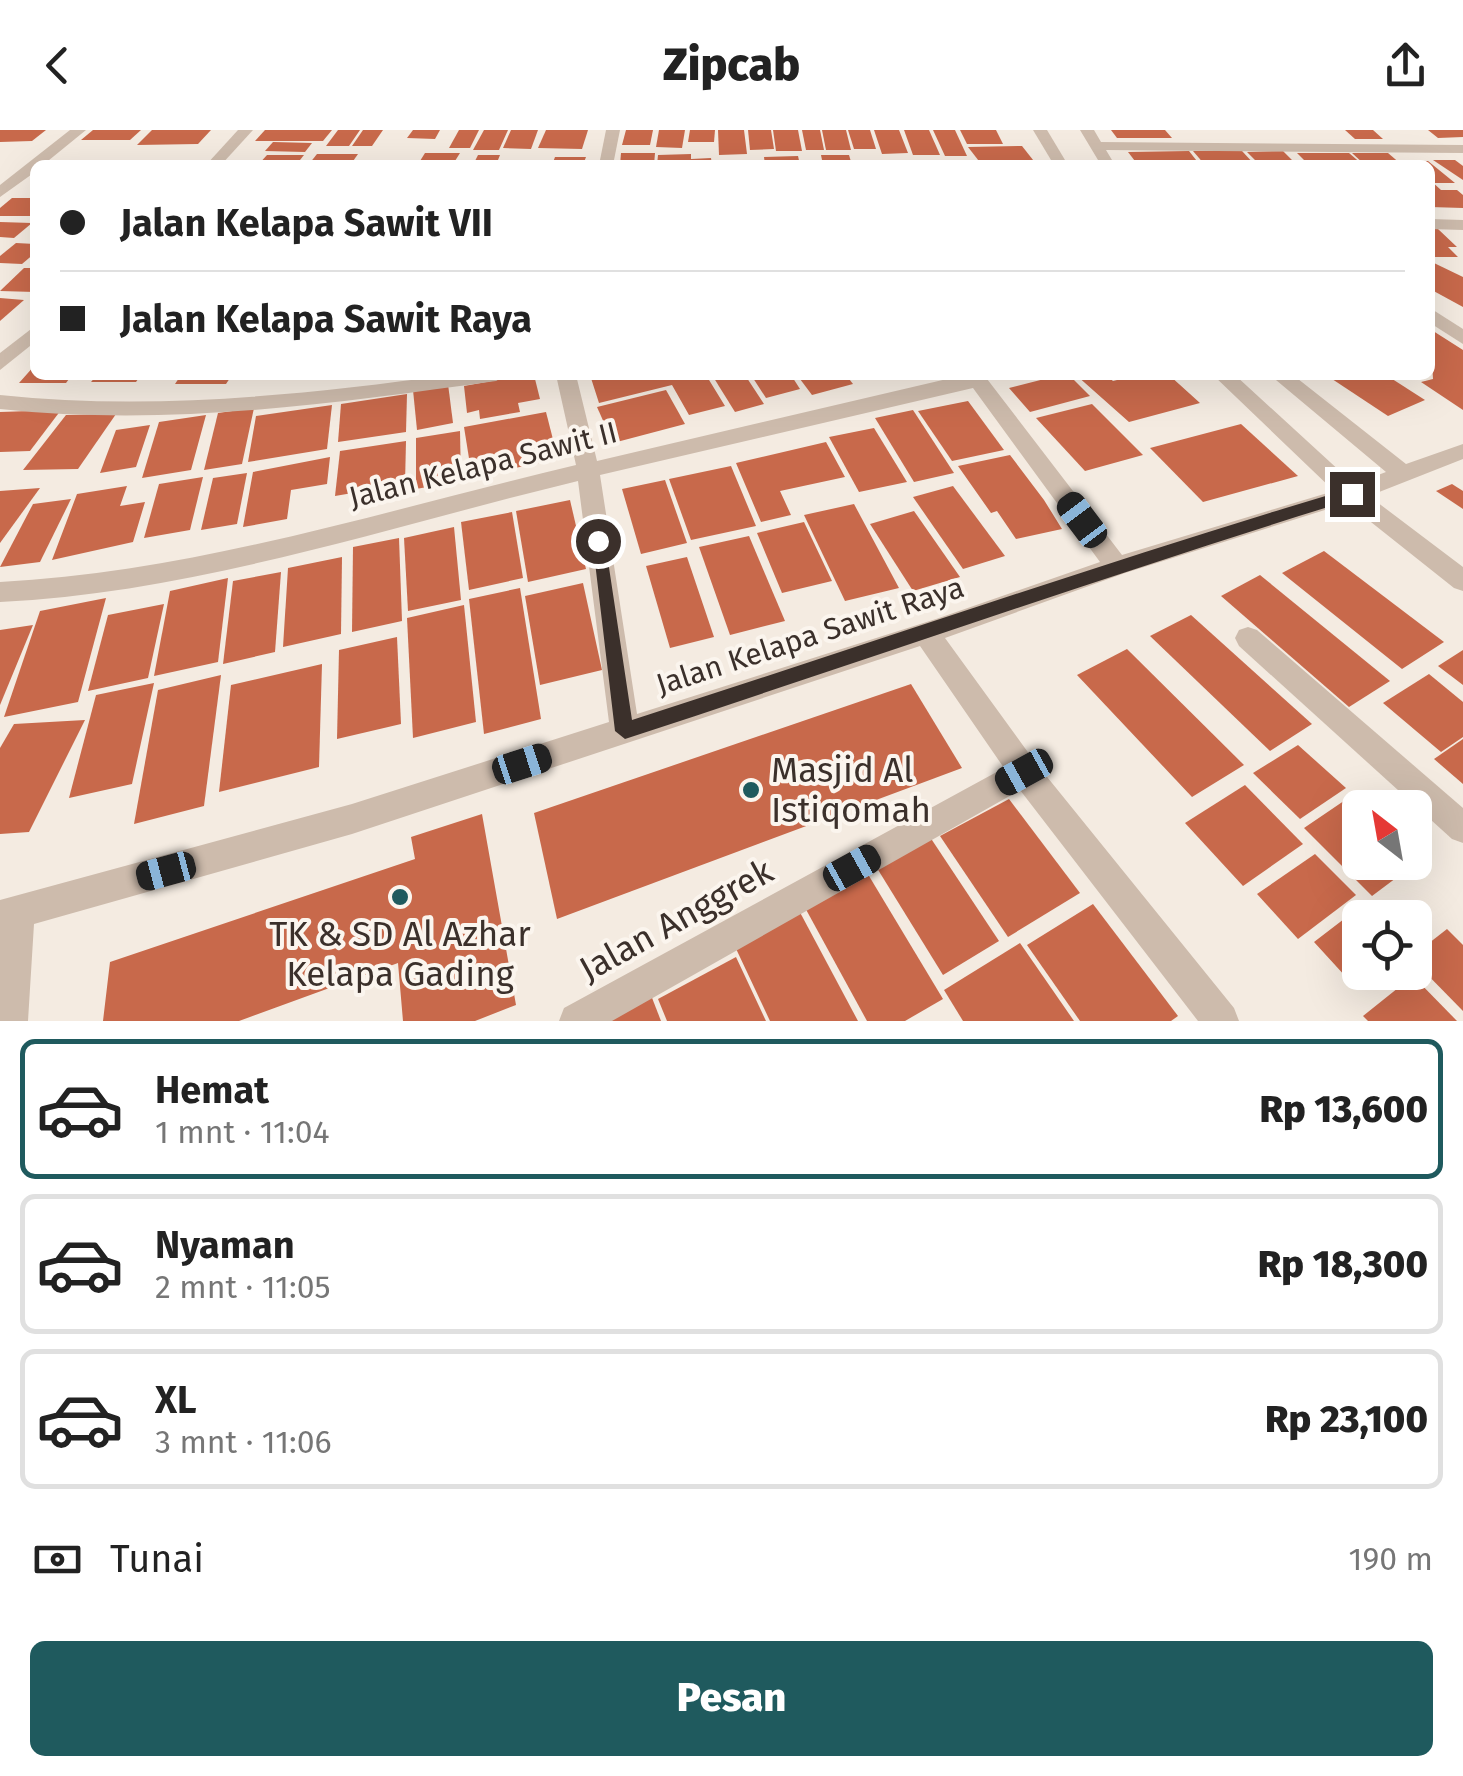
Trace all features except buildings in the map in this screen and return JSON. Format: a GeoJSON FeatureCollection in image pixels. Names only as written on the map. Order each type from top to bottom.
{"type":"FeatureCollection","features":[{"type":"Feature","properties":{"kind":"street"},"geometry":{"type":"LineString","coordinates":[[41,160],[79,130]]}},
{"type":"Feature","properties":{"kind":"street"},"geometry":{"type":"LineString","coordinates":[[218,160],[246,130]]}},
{"type":"Feature","properties":{"kind":"street"},"geometry":{"type":"LineString","coordinates":[[607,160],[613,130]]}},
{"type":"Feature","properties":{"kind":"street"},"geometry":{"type":"LineString","coordinates":[[1040,130],[1058,160]]}},
{"type":"Feature","properties":{"kind":"street"},"geometry":{"type":"LineString","coordinates":[[1087,130],[1105,160]]}},
{"type":"Feature","properties":{"kind":"street"},"geometry":{"type":"LineString","coordinates":[[1097,146],[1463,150]]}},
{"type":"Feature","properties":{"kind":"street"},"geometry":{"type":"LineString","coordinates":[[0,192],[30,168]]}},
{"type":"Feature","properties":{"kind":"street"},"geometry":{"type":"LineString","coordinates":[[1435,224],[1463,225]]}},
{"type":"Feature","properties":{"kind":"street"},"geometry":{"type":"LineString","coordinates":[[1435,318],[1463,338]]}},
{"type":"Feature","properties":{"kind":"street"},"geometry":{"type":"LineString","coordinates":[[0,364],[30,337]]}},
{"type":"Feature","properties":{"kind":"street"},"geometry":{"type":"LineString","coordinates":[[0,402],[106,410],[242,406],[455,380]]}},
{"type":"Feature","properties":{"kind":"street"},"geometry":{"type":"LineString","coordinates":[[567,380],[588,470],[625,731]]}},
{"type":"Feature","properties":{"kind":"street","name":"Jalan Kelapa Sawit II"},"geometry":{"type":"LineString","coordinates":[[0,592],[126,578],[224,560],[968,380]]}},
{"type":"Feature","properties":{"kind":"street"},"geometry":{"type":"LineString","coordinates":[[978,380],[1117,566]]}},
{"type":"Feature","properties":{"kind":"street"},"geometry":{"type":"LineString","coordinates":[[1228,380],[1352,494],[1463,581]]}},
{"type":"Feature","properties":{"kind":"street"},"geometry":{"type":"LineString","coordinates":[[1286,380],[1405,475]]}},
{"type":"Feature","properties":{"kind":"street","name":"Jalan Kelapa Sawit Raya"},"geometry":{"type":"LineString","coordinates":[[9,914],[352,819],[926,633],[1117,566],[1352,494],[1463,452]]}},
{"type":"Feature","properties":{"kind":"street"},"geometry":{"type":"LineString","coordinates":[[926,633],[1024,772],[1221,1021]]}},
{"type":"Feature","properties":{"kind":"street"},"geometry":{"type":"LineString","coordinates":[[1248,638],[1463,828]]}},
{"type":"Feature","properties":{"kind":"street","name":"Jalan Anggrek"},"geometry":{"type":"LineString","coordinates":[[576,1021],[1024,772]]}},
{"type":"Feature","properties":{"kind":"street"},"geometry":{"type":"LineString","coordinates":[[9,914],[10,1021]]}},
{"type":"Feature","properties":{"kind":"place","name":"Masjid Al Istiqomah"},"geometry":{"type":"Point","coordinates":[751,790]}},
{"type":"Feature","properties":{"kind":"place","name":"TK & SD Al Azhar Kelapa Gading"},"geometry":{"type":"Point","coordinates":[400,897]}},
{"type":"Feature","properties":{"kind":"route"},"geometry":{"type":"LineString","coordinates":[[598,541],[625,731],[939,629],[1117,566],[1352,494]]}}]}
